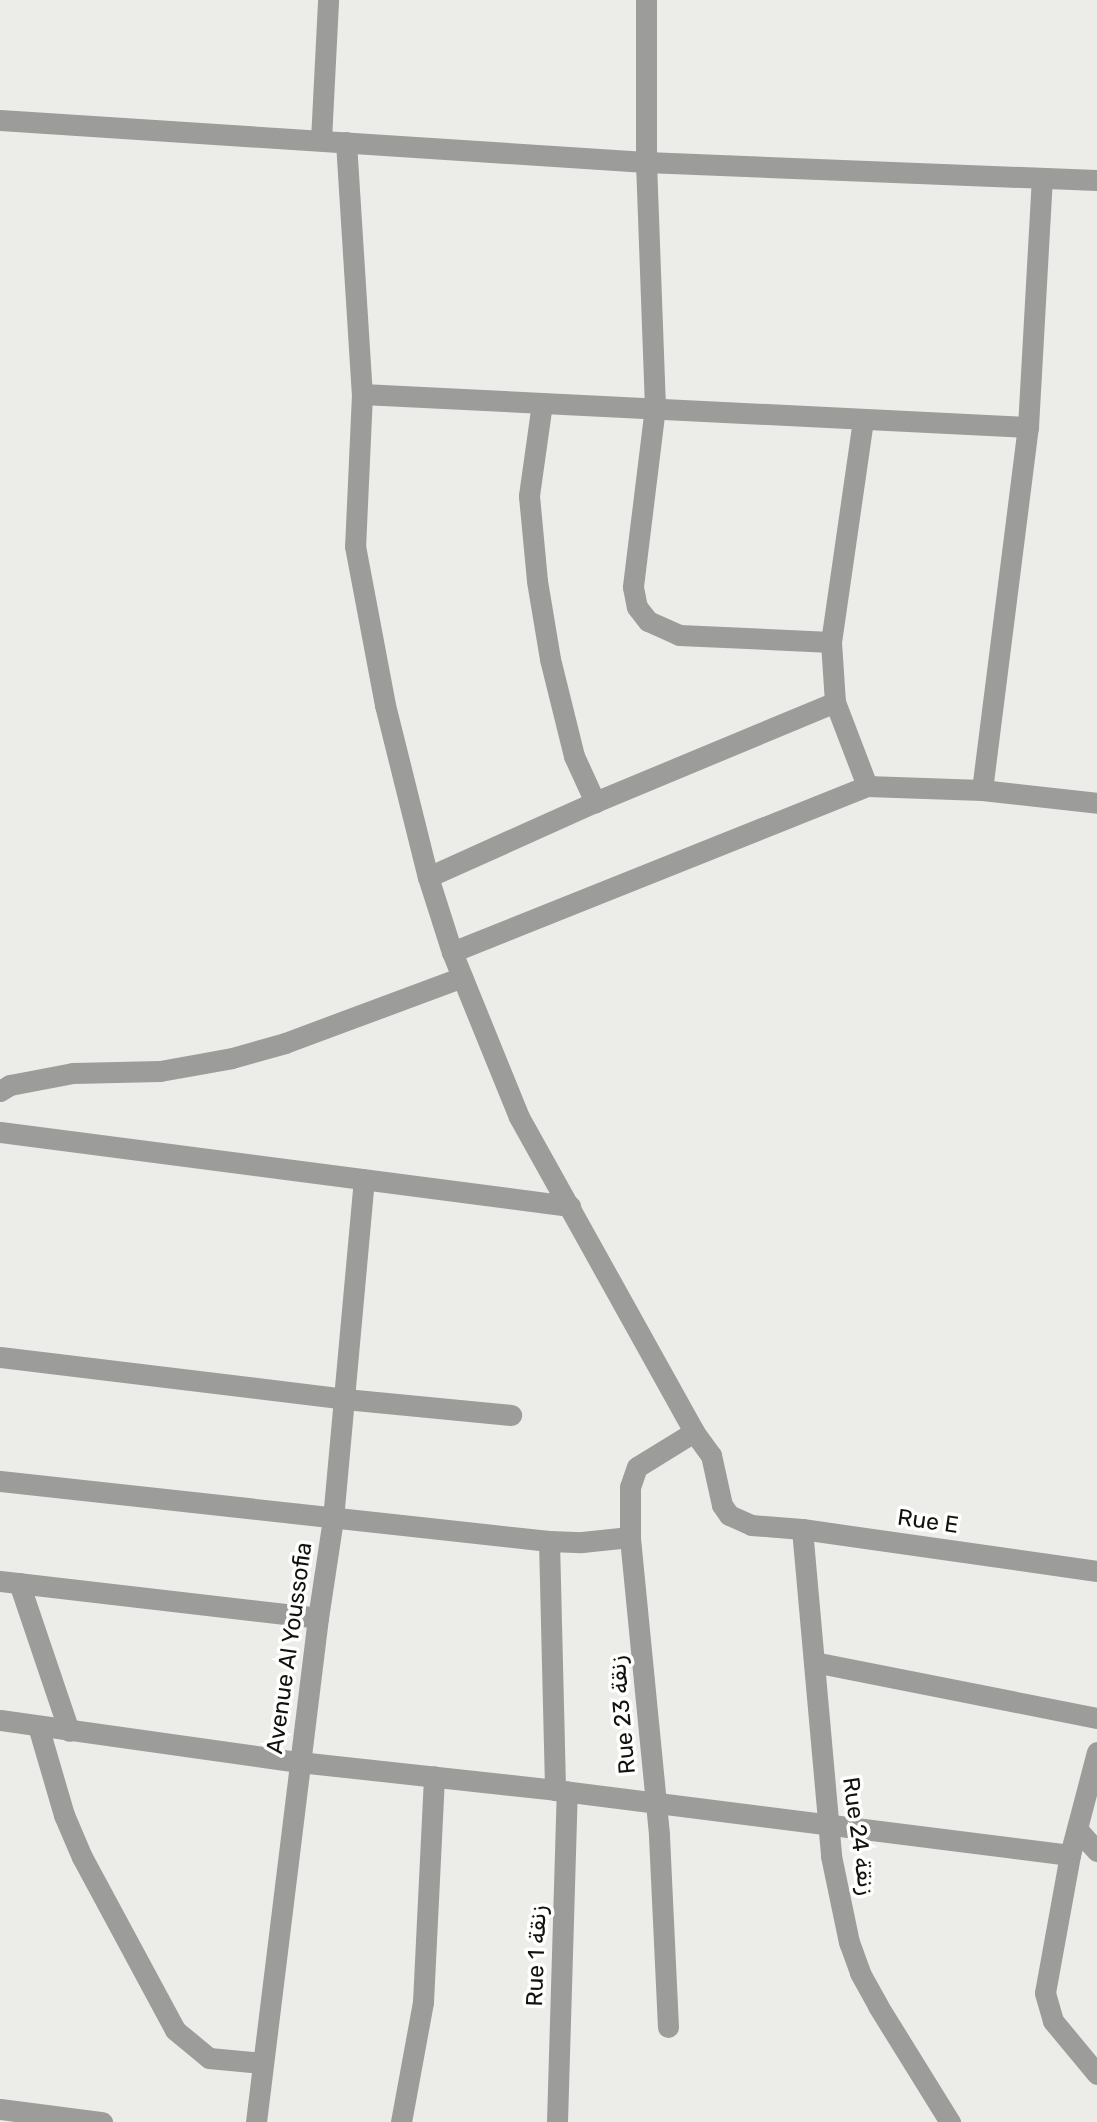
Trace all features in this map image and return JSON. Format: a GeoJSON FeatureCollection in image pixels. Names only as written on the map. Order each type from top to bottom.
{"type":"FeatureCollection","features":[{"type":"Feature","properties":{"kind":"street"},"geometry":{"type":"LineString","coordinates":[[321,141],[328,0]]}},
{"type":"Feature","properties":{"kind":"street"},"geometry":{"type":"LineString","coordinates":[[646,0],[646,162],[655,407],[633,587],[637,607],[648,621],[679,635],[831,642]]}},
{"type":"Feature","properties":{"kind":"street"},"geometry":{"type":"LineString","coordinates":[[0,120],[646,162],[1097,180]]}},
{"type":"Feature","properties":{"kind":"street"},"geometry":{"type":"LineString","coordinates":[[346,142],[362,394],[355,546],[385,705],[428,877],[452,952],[519,1117],[694,1432]]}},
{"type":"Feature","properties":{"kind":"street"},"geometry":{"type":"LineString","coordinates":[[982,790],[1028,427],[1042,178]]}},
{"type":"Feature","properties":{"kind":"street"},"geometry":{"type":"LineString","coordinates":[[362,394],[1028,427]]}},
{"type":"Feature","properties":{"kind":"street"},"geometry":{"type":"LineString","coordinates":[[542,403],[529,496],[537,581],[550,659],[571,743],[595,802]]}},
{"type":"Feature","properties":{"kind":"street"},"geometry":{"type":"LineString","coordinates":[[863,420],[831,642],[835,702],[867,786]]}},
{"type":"Feature","properties":{"kind":"street"},"geometry":{"type":"LineString","coordinates":[[428,877],[595,802],[835,702]]}},
{"type":"Feature","properties":{"kind":"street"},"geometry":{"type":"LineString","coordinates":[[452,952],[867,786],[982,790],[1097,803]]}},
{"type":"Feature","properties":{"kind":"street"},"geometry":{"type":"LineString","coordinates":[[0,1091],[10,1086],[73,1073],[160,1071],[232,1058],[285,1043],[463,977]]}},
{"type":"Feature","properties":{"kind":"street"},"geometry":{"type":"LineString","coordinates":[[0,1132],[570,1206]]}},
{"type":"Feature","properties":{"kind":"street","name":"Avenue Al Youssofia"},"geometry":{"type":"LineString","coordinates":[[256,2122],[299,1762],[333,1519],[364,1179]]}},
{"type":"Feature","properties":{"kind":"street"},"geometry":{"type":"LineString","coordinates":[[0,1357],[345,1399],[511,1415]]}},
{"type":"Feature","properties":{"kind":"street","name":"Rue E"},"geometry":{"type":"LineString","coordinates":[[694,1432],[712,1455],[722,1505],[729,1515],[751,1525],[802,1529],[1097,1571]]}},
{"type":"Feature","properties":{"kind":"street","name":"Rue 23 زنقة"},"geometry":{"type":"LineString","coordinates":[[668,2026],[656,1803],[630,1537],[630,1487],[637,1467],[694,1432]]}},
{"type":"Feature","properties":{"kind":"street"},"geometry":{"type":"LineString","coordinates":[[0,1481],[549,1541],[582,1542],[630,1537]]}},
{"type":"Feature","properties":{"kind":"street","name":"Rue 24 زنقة"},"geometry":{"type":"LineString","coordinates":[[802,1529],[831,1856],[849,1942],[860,1973],[950,2122]]}},
{"type":"Feature","properties":{"kind":"street","name":"Rue 1 زنقة"},"geometry":{"type":"LineString","coordinates":[[549,1541],[561,1790],[557,2122]]}},
{"type":"Feature","properties":{"kind":"street"},"geometry":{"type":"LineString","coordinates":[[69,1731],[10,1582],[318,1618]]}},
{"type":"Feature","properties":{"kind":"street"},"geometry":{"type":"LineString","coordinates":[[814,1662],[1097,1718]]}},
{"type":"Feature","properties":{"kind":"street"},"geometry":{"type":"LineString","coordinates":[[0,1720],[299,1762],[561,1790],[1070,1855]]}},
{"type":"Feature","properties":{"kind":"street"},"geometry":{"type":"LineString","coordinates":[[38,1726],[64,1815],[73,1836],[175,2030],[209,2058],[262,2063]]}},
{"type":"Feature","properties":{"kind":"street"},"geometry":{"type":"LineString","coordinates":[[1097,1752],[1070,1855],[1045,1993],[1053,2021],[1097,2074]]}},
{"type":"Feature","properties":{"kind":"street"},"geometry":{"type":"LineString","coordinates":[[401,2122],[423,2002],[434,1776]]}},
{"type":"Feature","properties":{"kind":"street"},"geometry":{"type":"LineString","coordinates":[[1077,1829],[1097,1851]]}},
{"type":"Feature","properties":{"kind":"street"},"geometry":{"type":"LineString","coordinates":[[0,2109],[102,2122]]}}]}
